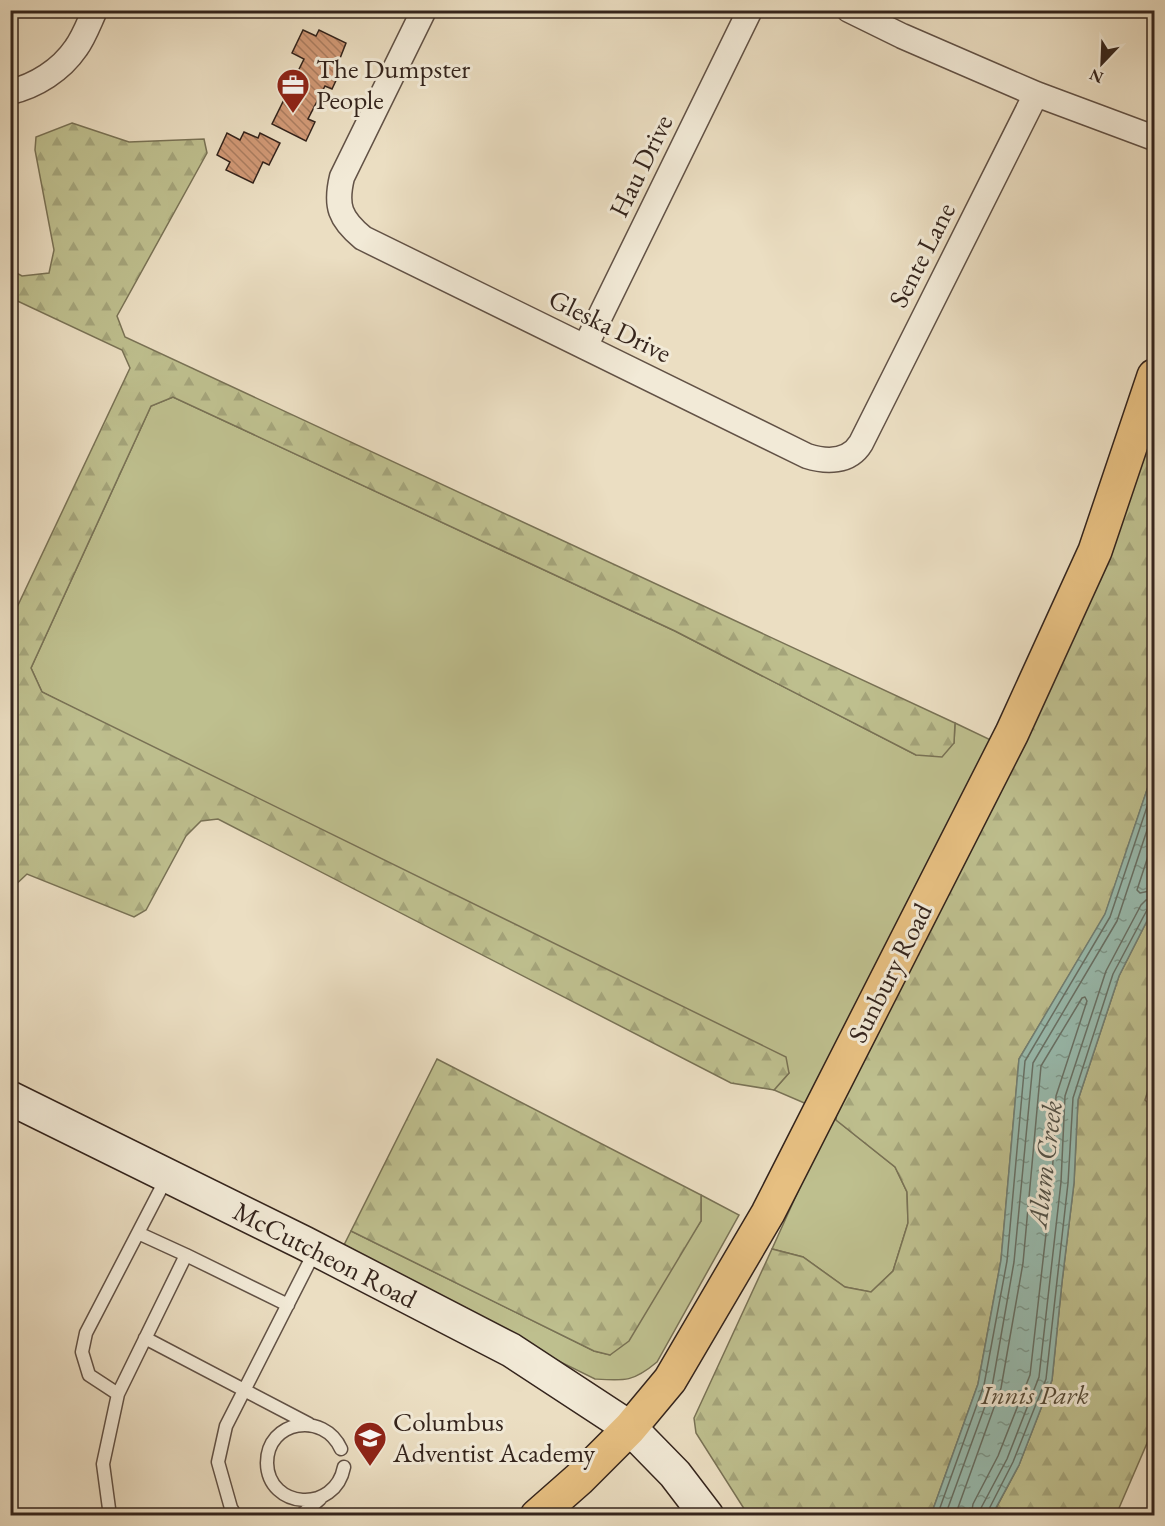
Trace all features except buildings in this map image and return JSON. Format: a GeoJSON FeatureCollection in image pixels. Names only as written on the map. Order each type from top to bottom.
{"type":"FeatureCollection","features":[{"type":"Feature","properties":{"kind":"main road","name":"Sunbury Road"},"geometry":{"type":"LineString","coordinates":[[537,1515],[579,1479],[630,1428],[670,1380],[768,1213],[1012,733],[1095,551],[1155,376]]}},
{"type":"Feature","properties":{"kind":"main road","name":"McCutcheon Road"},"geometry":{"type":"LineString","coordinates":[[10,1098],[316,1249],[511,1350],[630,1428],[675,1474],[707,1515]]}},
{"type":"Feature","properties":{"kind":"street"},"geometry":{"type":"LineString","coordinates":[[10,92],[25,89],[53,72],[76,48],[95,10]]}},
{"type":"Feature","properties":{"kind":"street","name":"Gleska Drive"},"geometry":{"type":"LineString","coordinates":[[424,10],[342,177],[338,194],[340,212],[349,227],[363,238],[807,456],[824,462],[842,459],[857,450],[861,443]]}},
{"type":"Feature","properties":{"kind":"street","name":"Hau Drive"},"geometry":{"type":"LineString","coordinates":[[585,347],[750,10]]}},
{"type":"Feature","properties":{"kind":"street"},"geometry":{"type":"LineString","coordinates":[[849,10],[1036,94],[1155,138]]}},
{"type":"Feature","properties":{"kind":"street","name":"Sente Lane"},"geometry":{"type":"LineString","coordinates":[[861,443],[1036,94]]}},
{"type":"Feature","properties":{"kind":"lane"},"geometry":{"type":"LineString","coordinates":[[118,1394],[89,1375],[82,1352],[86,1334],[168,1176]]}},
{"type":"Feature","properties":{"kind":"lane"},"geometry":{"type":"LineString","coordinates":[[138,1233],[288,1305]]}},
{"type":"Feature","properties":{"kind":"lane"},"geometry":{"type":"LineString","coordinates":[[236,1515],[231,1508],[218,1462],[226,1426],[316,1249]]}},
{"type":"Feature","properties":{"kind":"lane"},"geometry":{"type":"LineString","coordinates":[[110,1515],[103,1464],[118,1394],[186,1255]]}},
{"type":"Feature","properties":{"kind":"lane"},"geometry":{"type":"LineString","coordinates":[[145,1338],[244,1391],[322,1428],[333,1435],[341,1449]]}},
{"type":"Feature","properties":{"kind":"lane"},"geometry":{"type":"LineString","coordinates":[[310,1424],[297,1425],[285,1430],[276,1438],[267,1462],[269,1474],[275,1486],[284,1495],[296,1500],[309,1501],[321,1498]]}},
{"type":"Feature","properties":{"kind":"lane"},"geometry":{"type":"LineString","coordinates":[[300,1515],[331,1491],[339,1482],[344,1467]]}},
{"type":"Feature","properties":{"kind":"green space"},"geometry":{"type":"Polygon","coordinates":[[[72,123],[129,142],[204,139],[207,153],[117,316],[125,337],[955,723],[954,743],[942,757],[916,755],[675,631],[173,397],[151,406],[31,668],[42,692],[786,1057],[789,1073],[774,1090],[731,1083],[218,819],[201,821],[186,836],[146,910],[134,917],[27,874],[11,889],[11,620],[130,368],[122,350],[11,298],[11,270],[22,276],[49,273],[54,250],[35,150],[36,137],[72,123]]]}},
{"type":"Feature","properties":{"kind":"green space"},"geometry":{"type":"Polygon","coordinates":[[[1154,390],[1154,769],[1105,915],[1019,1059],[1001,1260],[978,1384],[931,1515],[748,1515],[696,1433],[694,1418],[772,1249],[803,1257],[845,1287],[871,1292],[893,1271],[908,1223],[907,1192],[895,1167],[836,1120],[838,1103],[1154,390]]]}},
{"type":"Feature","properties":{"kind":"green space"},"geometry":{"type":"Polygon","coordinates":[[[173,397],[675,631],[916,755],[954,743],[955,723],[995,742],[809,1105],[774,1090],[789,1073],[42,692],[31,668],[151,406],[173,397]]]}},
{"type":"Feature","properties":{"kind":"green space"},"geometry":{"type":"Polygon","coordinates":[[[1154,907],[1154,1071],[1145,1100],[1154,1108],[1154,1427],[1116,1515],[992,1516],[1019,1465],[1052,1380],[1074,1183],[1078,1100],[1119,976],[1154,907]]]}},
{"type":"Feature","properties":{"kind":"green space"},"geometry":{"type":"Polygon","coordinates":[[[437,1059],[701,1195],[701,1221],[629,1341],[610,1355],[594,1351],[351,1231],[437,1059]]]}},
{"type":"Feature","properties":{"kind":"green space"},"geometry":{"type":"Polygon","coordinates":[[[838,1103],[836,1120],[895,1167],[907,1192],[908,1223],[893,1271],[871,1292],[845,1287],[803,1257],[772,1249],[838,1103]]]}},
{"type":"Feature","properties":{"kind":"green space"},"geometry":{"type":"Polygon","coordinates":[[[701,1195],[739,1215],[657,1362],[635,1377],[628,1379],[595,1379],[340,1253],[351,1231],[594,1351],[610,1355],[701,1221],[701,1195]]]}},
{"type":"Feature","properties":{"kind":"water","name":"Alum Creek"},"geometry":{"type":"Polygon","coordinates":[[[1154,769],[1154,907],[1119,976],[1078,1100],[1074,1183],[1052,1380],[1019,1465],[992,1515],[931,1515],[978,1384],[1001,1260],[1019,1059],[1105,914],[1154,769]]]}},
{"type":"Feature","properties":{"kind":"place","name":"The Dumpster People"},"geometry":{"type":"Point","coordinates":[293,114]}},
{"type":"Feature","properties":{"kind":"place","name":"Columbus Adventist Academy"},"geometry":{"type":"Point","coordinates":[370,1467]}},
{"type":"Feature","properties":{"kind":"park label","name":"Innis Park"},"geometry":{"type":"Point","coordinates":[1035,1395]}}]}
